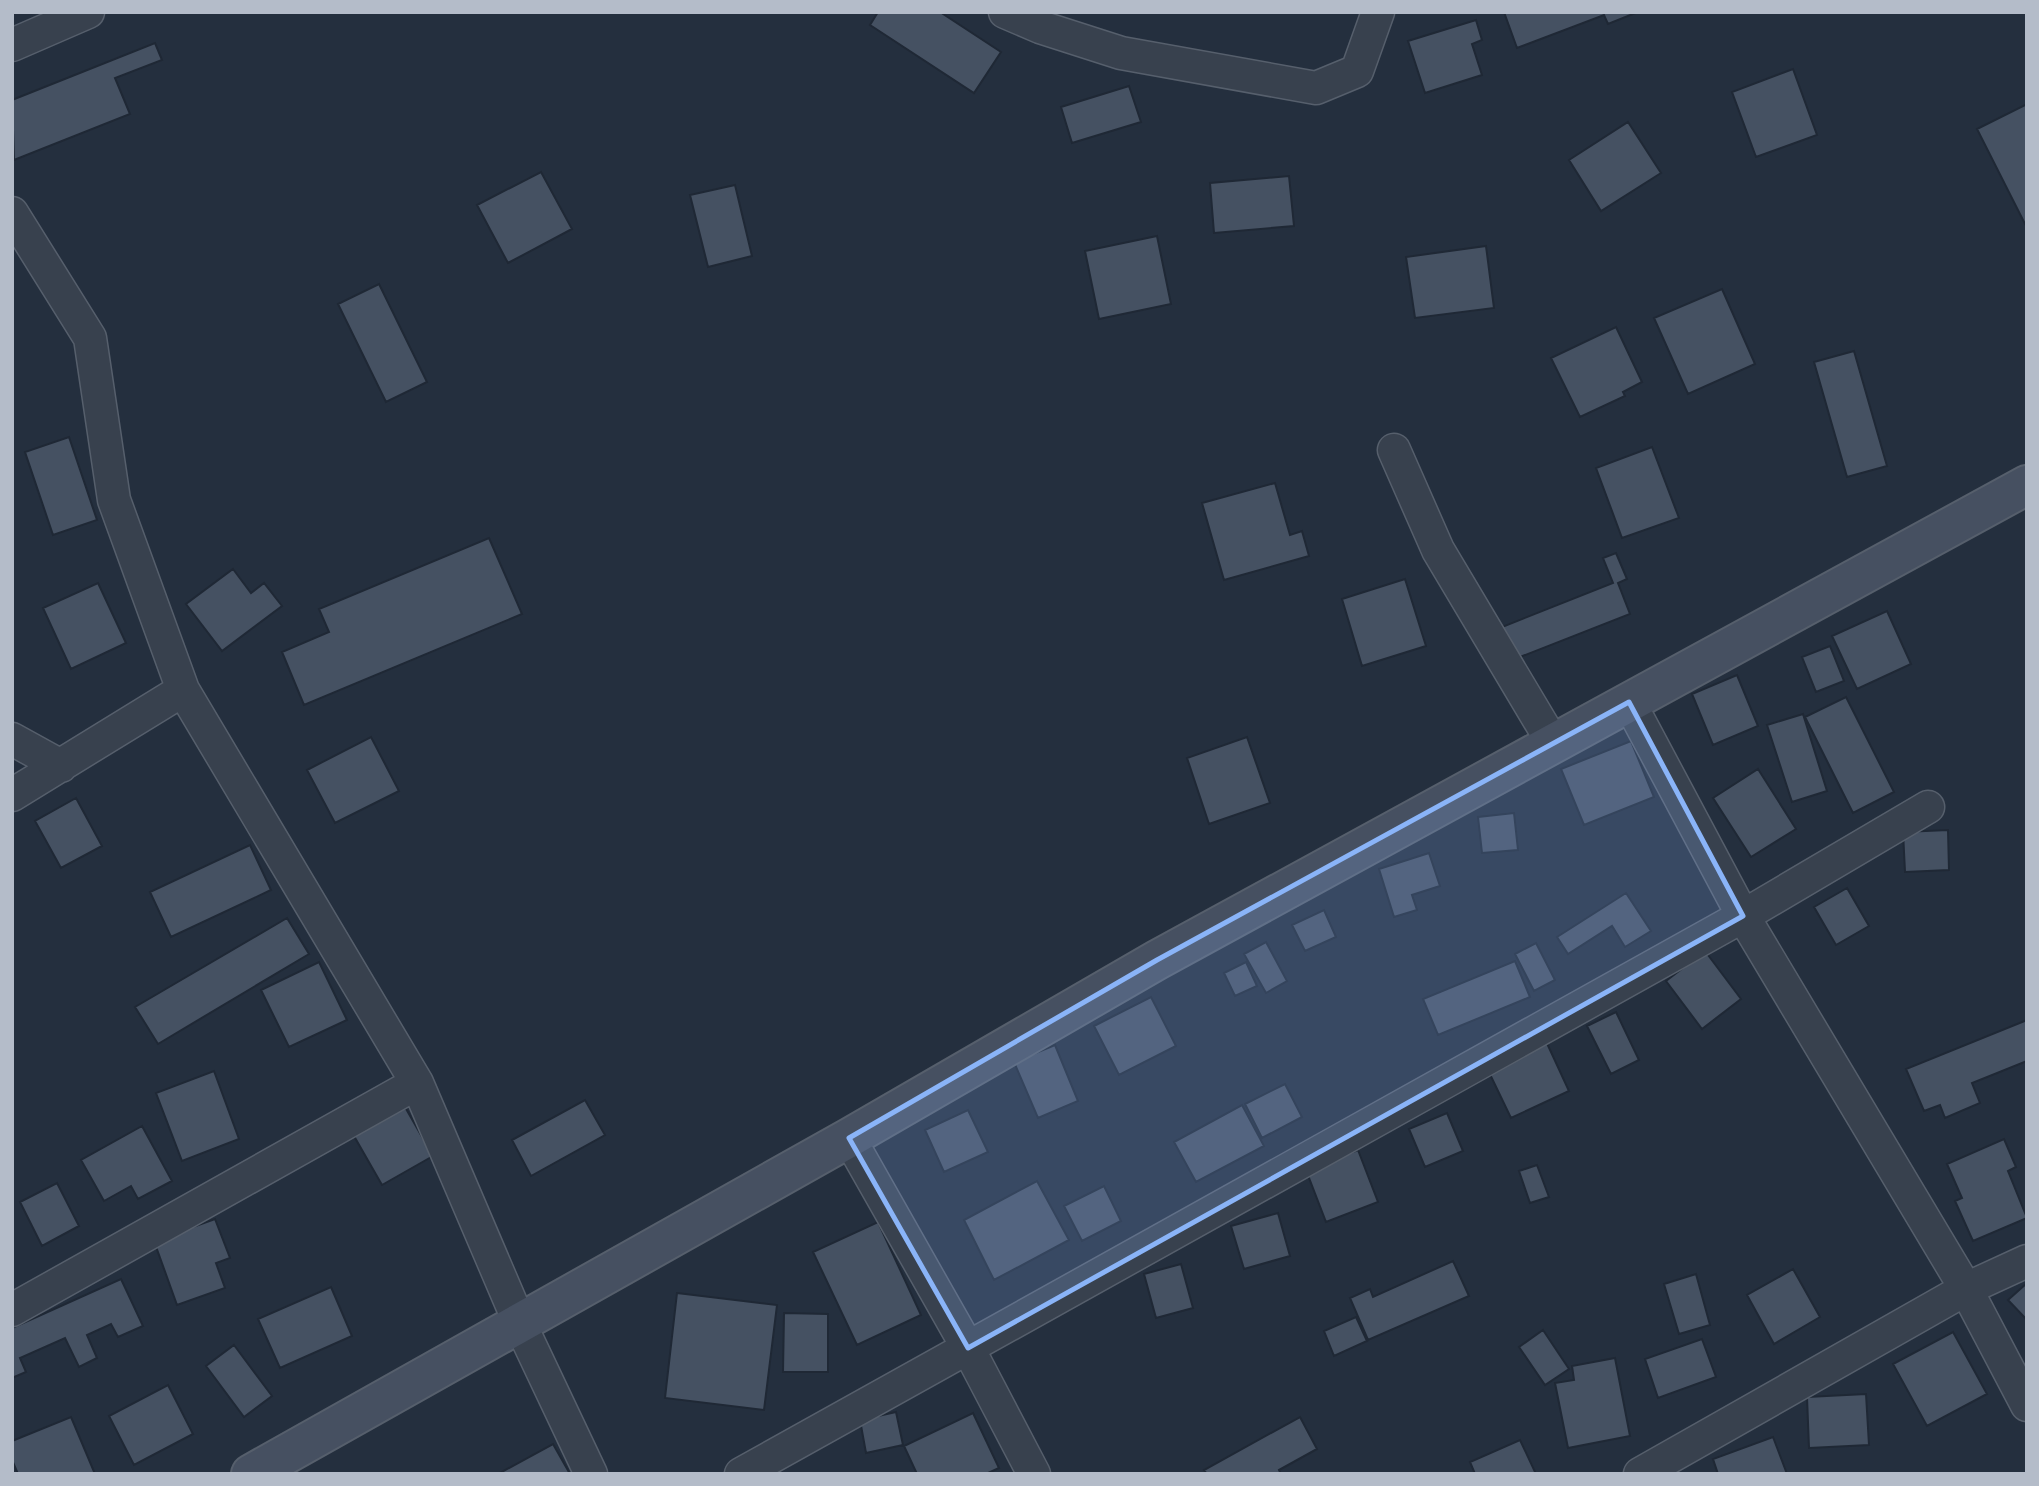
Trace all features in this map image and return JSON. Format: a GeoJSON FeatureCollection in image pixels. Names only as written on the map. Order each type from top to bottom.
{"type":"FeatureCollection","features":[{"type":"Feature","properties":{"kind":"street"},"geometry":{"type":"LineString","coordinates":[[12,45],[89,12]]}},
{"type":"Feature","properties":{"kind":"street"},"geometry":{"type":"LineString","coordinates":[[1005,12],[1040,27],[1121,53],[1316,88],[1357,71],[1378,12]]}},
{"type":"Feature","properties":{"kind":"street"},"geometry":{"type":"LineString","coordinates":[[12,213],[90,338],[114,500],[183,690],[417,1083],[520,1324],[591,1474]]}},
{"type":"Feature","properties":{"kind":"street"},"geometry":{"type":"LineString","coordinates":[[1394,450],[1438,550],[1553,743]]}},
{"type":"Feature","properties":{"kind":"street"},"geometry":{"type":"LineString","coordinates":[[251,1474],[849,1138],[1157,960],[2027,485]]}},
{"type":"Feature","properties":{"kind":"street"},"geometry":{"type":"LineString","coordinates":[[12,795],[183,690]]}},
{"type":"Feature","properties":{"kind":"street"},"geometry":{"type":"LineString","coordinates":[[1629,702],[1743,916],[1966,1289],[2027,1405]]}},
{"type":"Feature","properties":{"kind":"street"},"geometry":{"type":"LineString","coordinates":[[12,739],[61,766]]}},
{"type":"Feature","properties":{"kind":"street"},"geometry":{"type":"LineString","coordinates":[[741,1474],[1743,916],[1928,807]]}},
{"type":"Feature","properties":{"kind":"street"},"geometry":{"type":"LineString","coordinates":[[12,1310],[417,1083]]}},
{"type":"Feature","properties":{"kind":"street"},"geometry":{"type":"LineString","coordinates":[[849,1138],[968,1348],[1034,1474]]}},
{"type":"Feature","properties":{"kind":"street"},"geometry":{"type":"LineString","coordinates":[[1640,1474],[1966,1289],[2027,1261]]}},
{"type":"Feature","properties":{"kind":"highlighted area"},"geometry":{"type":"Polygon","coordinates":[[[1629,702],[1743,916],[968,1348],[849,1138],[1157,960],[1629,702]]]}},
{"type":"Feature","properties":{"kind":"building"},"geometry":{"type":"Polygon","coordinates":[[[878,12],[940,12],[1001,52],[974,93],[870,25],[878,12]]]}},
{"type":"Feature","properties":{"kind":"building"},"geometry":{"type":"Polygon","coordinates":[[[1504,12],[1638,12],[1608,24],[1604,15],[1517,48],[1504,12]]]}},
{"type":"Feature","properties":{"kind":"building"},"geometry":{"type":"Polygon","coordinates":[[[1476,20],[1482,40],[1472,44],[1482,75],[1425,93],[1408,41],[1476,20]]]}},
{"type":"Feature","properties":{"kind":"building"},"geometry":{"type":"Polygon","coordinates":[[[155,43],[162,60],[115,78],[130,114],[14,160],[12,100],[155,43]]]}},
{"type":"Feature","properties":{"kind":"building"},"geometry":{"type":"Polygon","coordinates":[[[1793,69],[1817,135],[1756,157],[1732,92],[1793,69]]]}},
{"type":"Feature","properties":{"kind":"building"},"geometry":{"type":"Polygon","coordinates":[[[1129,86],[1141,122],[1072,143],[1061,107],[1129,86]]]}},
{"type":"Feature","properties":{"kind":"building"},"geometry":{"type":"Polygon","coordinates":[[[2027,104],[2027,223],[2025,224],[1977,129],[2027,104]]]}},
{"type":"Feature","properties":{"kind":"building"},"geometry":{"type":"Polygon","coordinates":[[[1628,122],[1661,173],[1601,211],[1569,160],[1628,122]]]}},
{"type":"Feature","properties":{"kind":"building"},"geometry":{"type":"Polygon","coordinates":[[[541,172],[572,229],[508,263],[477,205],[541,172]]]}},
{"type":"Feature","properties":{"kind":"building"},"geometry":{"type":"Polygon","coordinates":[[[1289,176],[1294,226],[1214,233],[1210,183],[1289,176]]]}},
{"type":"Feature","properties":{"kind":"building"},"geometry":{"type":"Polygon","coordinates":[[[735,185],[752,256],[708,267],[690,195],[735,185]]]}},
{"type":"Feature","properties":{"kind":"building"},"geometry":{"type":"Polygon","coordinates":[[[1157,236],[1171,304],[1099,319],[1085,251],[1157,236]]]}},
{"type":"Feature","properties":{"kind":"building"},"geometry":{"type":"Polygon","coordinates":[[[1486,246],[1494,308],[1415,318],[1406,257],[1486,246]]]}},
{"type":"Feature","properties":{"kind":"building"},"geometry":{"type":"Polygon","coordinates":[[[379,284],[427,382],[386,402],[338,304],[379,284]]]}},
{"type":"Feature","properties":{"kind":"building"},"geometry":{"type":"Polygon","coordinates":[[[1722,289],[1755,364],[1688,394],[1654,318],[1722,289]]]}},
{"type":"Feature","properties":{"kind":"building"},"geometry":{"type":"Polygon","coordinates":[[[1616,327],[1642,382],[1623,392],[1625,396],[1580,417],[1551,358],[1616,327]]]}},
{"type":"Feature","properties":{"kind":"building"},"geometry":{"type":"Polygon","coordinates":[[[1854,351],[1887,466],[1847,477],[1814,362],[1854,351]]]}},
{"type":"Feature","properties":{"kind":"building"},"geometry":{"type":"Polygon","coordinates":[[[69,437],[97,520],[53,535],[25,452],[69,437]]]}},
{"type":"Feature","properties":{"kind":"building"},"geometry":{"type":"Polygon","coordinates":[[[1652,447],[1679,518],[1622,538],[1596,468],[1652,447]]]}},
{"type":"Feature","properties":{"kind":"building"},"geometry":{"type":"Polygon","coordinates":[[[1275,483],[1290,535],[1302,531],[1309,556],[1224,580],[1202,503],[1275,483]]]}},
{"type":"Feature","properties":{"kind":"building"},"geometry":{"type":"Polygon","coordinates":[[[489,538],[522,614],[304,705],[282,652],[329,632],[319,609],[489,538]]]}},
{"type":"Feature","properties":{"kind":"building"},"geometry":{"type":"Polygon","coordinates":[[[1616,553],[1627,579],[1618,583],[1630,614],[1515,659],[1502,627],[1613,583],[1603,558],[1616,553]]]}},
{"type":"Feature","properties":{"kind":"building"},"geometry":{"type":"Polygon","coordinates":[[[233,569],[251,593],[264,583],[282,606],[222,651],[186,604],[233,569]]]}},
{"type":"Feature","properties":{"kind":"building"},"geometry":{"type":"Polygon","coordinates":[[[1405,579],[1426,646],[1362,666],[1342,599],[1405,579]]]}},
{"type":"Feature","properties":{"kind":"building"},"geometry":{"type":"Polygon","coordinates":[[[98,583],[126,643],[71,669],[43,608],[98,583]]]}},
{"type":"Feature","properties":{"kind":"building"},"geometry":{"type":"Polygon","coordinates":[[[1887,611],[1911,664],[1857,689],[1832,636],[1887,611]]]}},
{"type":"Feature","properties":{"kind":"building"},"geometry":{"type":"Polygon","coordinates":[[[1830,646],[1844,681],[1816,692],[1802,657],[1830,646]]]}},
{"type":"Feature","properties":{"kind":"building"},"geometry":{"type":"Polygon","coordinates":[[[1737,675],[1758,726],[1713,745],[1692,694],[1737,675]]]}},
{"type":"Feature","properties":{"kind":"building"},"geometry":{"type":"Polygon","coordinates":[[[1846,697],[1894,792],[1853,813],[1805,717],[1846,697]]]}},
{"type":"Feature","properties":{"kind":"building"},"geometry":{"type":"Polygon","coordinates":[[[1803,714],[1827,791],[1792,802],[1767,725],[1803,714]]]}},
{"type":"Feature","properties":{"kind":"building"},"geometry":{"type":"Polygon","coordinates":[[[371,737],[399,791],[335,823],[307,770],[371,737]]]}},
{"type":"Feature","properties":{"kind":"building"},"geometry":{"type":"Polygon","coordinates":[[[1247,737],[1270,803],[1209,824],[1187,758],[1247,737]]]}},
{"type":"Feature","properties":{"kind":"building"},"geometry":{"type":"Polygon","coordinates":[[[1631,741],[1654,797],[1584,825],[1561,769],[1631,741]]]}},
{"type":"Feature","properties":{"kind":"building"},"geometry":{"type":"Polygon","coordinates":[[[1758,769],[1796,829],[1751,857],[1713,798],[1758,769]]]}},
{"type":"Feature","properties":{"kind":"building"},"geometry":{"type":"Polygon","coordinates":[[[76,798],[102,846],[61,868],[35,821],[76,798]]]}},
{"type":"Feature","properties":{"kind":"building"},"geometry":{"type":"Polygon","coordinates":[[[1514,813],[1518,850],[1482,853],[1478,817],[1514,813]]]}},
{"type":"Feature","properties":{"kind":"building"},"geometry":{"type":"Polygon","coordinates":[[[1948,830],[1949,870],[1905,872],[1903,832],[1948,830]]]}},
{"type":"Feature","properties":{"kind":"building"},"geometry":{"type":"Polygon","coordinates":[[[250,845],[271,890],[171,937],[150,892],[250,845]]]}},
{"type":"Feature","properties":{"kind":"building"},"geometry":{"type":"Polygon","coordinates":[[[1429,853],[1440,886],[1412,895],[1417,910],[1394,917],[1379,869],[1429,853]]]}},
{"type":"Feature","properties":{"kind":"building"},"geometry":{"type":"Polygon","coordinates":[[[1847,888],[1869,926],[1836,945],[1814,907],[1847,888]]]}},
{"type":"Feature","properties":{"kind":"building"},"geometry":{"type":"Polygon","coordinates":[[[1626,893],[1651,931],[1625,947],[1612,926],[1568,954],[1557,937],[1626,893]]]}},
{"type":"Feature","properties":{"kind":"building"},"geometry":{"type":"Polygon","coordinates":[[[1324,910],[1336,937],[1305,951],[1292,925],[1324,910]]]}},
{"type":"Feature","properties":{"kind":"building"},"geometry":{"type":"Polygon","coordinates":[[[287,918],[309,954],[158,1044],[135,1007],[287,918]]]}},
{"type":"Feature","properties":{"kind":"building"},"geometry":{"type":"Polygon","coordinates":[[[1266,942],[1287,981],[1266,993],[1244,954],[1266,942]]]}},
{"type":"Feature","properties":{"kind":"building"},"geometry":{"type":"Polygon","coordinates":[[[1536,943],[1555,980],[1534,991],[1515,954],[1536,943]]]}},
{"type":"Feature","properties":{"kind":"building"},"geometry":{"type":"Polygon","coordinates":[[[1705,951],[1741,999],[1702,1029],[1666,981],[1705,951]]]}},
{"type":"Feature","properties":{"kind":"building"},"geometry":{"type":"Polygon","coordinates":[[[1515,961],[1530,997],[1438,1035],[1423,999],[1515,961]]]}},
{"type":"Feature","properties":{"kind":"building"},"geometry":{"type":"Polygon","coordinates":[[[319,962],[347,1020],[289,1047],[261,990],[319,962]]]}},
{"type":"Feature","properties":{"kind":"building"},"geometry":{"type":"Polygon","coordinates":[[[1246,962],[1257,986],[1235,996],[1224,973],[1246,962]]]}},
{"type":"Feature","properties":{"kind":"building"},"geometry":{"type":"Polygon","coordinates":[[[1151,997],[1176,1046],[1119,1075],[1094,1026],[1151,997]]]}},
{"type":"Feature","properties":{"kind":"building"},"geometry":{"type":"Polygon","coordinates":[[[1616,1012],[1639,1060],[1611,1074],[1587,1026],[1616,1012]]]}},
{"type":"Feature","properties":{"kind":"building"},"geometry":{"type":"Polygon","coordinates":[[[2027,1020],[2027,1061],[1972,1083],[1980,1103],[1945,1118],[1940,1105],[1924,1111],[1906,1069],[2027,1020]]]}},
{"type":"Feature","properties":{"kind":"building"},"geometry":{"type":"Polygon","coordinates":[[[1545,1039],[1569,1091],[1511,1118],[1486,1066],[1545,1039]]]}},
{"type":"Feature","properties":{"kind":"building"},"geometry":{"type":"Polygon","coordinates":[[[1055,1045],[1078,1101],[1038,1118],[1014,1062],[1055,1045]]]}},
{"type":"Feature","properties":{"kind":"building"},"geometry":{"type":"Polygon","coordinates":[[[214,1071],[239,1139],[182,1161],[156,1093],[214,1071]]]}},
{"type":"Feature","properties":{"kind":"building"},"geometry":{"type":"Polygon","coordinates":[[[1285,1084],[1302,1117],[1262,1138],[1245,1104],[1285,1084]]]}},
{"type":"Feature","properties":{"kind":"building"},"geometry":{"type":"Polygon","coordinates":[[[585,1100],[605,1135],[531,1176],[512,1140],[585,1100]]]}},
{"type":"Feature","properties":{"kind":"building"},"geometry":{"type":"Polygon","coordinates":[[[1242,1105],[1264,1146],[1196,1182],[1174,1142],[1242,1105]]]}},
{"type":"Feature","properties":{"kind":"building"},"geometry":{"type":"Polygon","coordinates":[[[405,1107],[433,1156],[382,1185],[354,1136],[405,1107]]]}},
{"type":"Feature","properties":{"kind":"building"},"geometry":{"type":"Polygon","coordinates":[[[968,1110],[988,1152],[944,1172],[925,1130],[968,1110]]]}},
{"type":"Feature","properties":{"kind":"building"},"geometry":{"type":"Polygon","coordinates":[[[1447,1113],[1463,1151],[1425,1167],[1409,1129],[1447,1113]]]}},
{"type":"Feature","properties":{"kind":"building"},"geometry":{"type":"Polygon","coordinates":[[[142,1126],[172,1181],[138,1199],[131,1186],[104,1201],[81,1160],[142,1126]]]}},
{"type":"Feature","properties":{"kind":"building"},"geometry":{"type":"Polygon","coordinates":[[[2004,1139],[2016,1167],[2008,1171],[2027,1218],[1973,1241],[1955,1201],[1962,1198],[1947,1164],[2004,1139]]]}},
{"type":"Feature","properties":{"kind":"building"},"geometry":{"type":"Polygon","coordinates":[[[1358,1150],[1378,1202],[1326,1222],[1306,1170],[1358,1150]]]}},
{"type":"Feature","properties":{"kind":"building"},"geometry":{"type":"Polygon","coordinates":[[[1537,1165],[1549,1197],[1530,1203],[1519,1171],[1537,1165]]]}},
{"type":"Feature","properties":{"kind":"building"},"geometry":{"type":"Polygon","coordinates":[[[1037,1181],[1069,1240],[994,1280],[964,1220],[1037,1181]]]}},
{"type":"Feature","properties":{"kind":"building"},"geometry":{"type":"Polygon","coordinates":[[[57,1183],[79,1226],[42,1246],[20,1202],[57,1183]]]}},
{"type":"Feature","properties":{"kind":"building"},"geometry":{"type":"Polygon","coordinates":[[[1104,1186],[1121,1221],[1082,1241],[1064,1206],[1104,1186]]]}},
{"type":"Feature","properties":{"kind":"building"},"geometry":{"type":"Polygon","coordinates":[[[1278,1213],[1290,1256],[1244,1269],[1231,1226],[1278,1213]]]}},
{"type":"Feature","properties":{"kind":"building"},"geometry":{"type":"Polygon","coordinates":[[[215,1219],[230,1258],[216,1263],[225,1288],[177,1305],[154,1241],[215,1219]]]}},
{"type":"Feature","properties":{"kind":"building"},"geometry":{"type":"Polygon","coordinates":[[[878,1222],[921,1315],[857,1345],[813,1252],[878,1222]]]}},
{"type":"Feature","properties":{"kind":"building"},"geometry":{"type":"Polygon","coordinates":[[[1453,1261],[1469,1296],[1368,1340],[1350,1298],[1370,1289],[1373,1297],[1453,1261]]]}},
{"type":"Feature","properties":{"kind":"building"},"geometry":{"type":"Polygon","coordinates":[[[1181,1264],[1193,1308],[1156,1318],[1144,1274],[1181,1264]]]}},
{"type":"Feature","properties":{"kind":"building"},"geometry":{"type":"Polygon","coordinates":[[[1793,1269],[1820,1317],[1774,1344],[1747,1295],[1793,1269]]]}},
{"type":"Feature","properties":{"kind":"building"},"geometry":{"type":"Polygon","coordinates":[[[1696,1274],[1710,1325],[1679,1334],[1664,1284],[1696,1274]]]}},
{"type":"Feature","properties":{"kind":"building"},"geometry":{"type":"Polygon","coordinates":[[[121,1279],[143,1326],[118,1337],[111,1324],[87,1335],[97,1358],[79,1367],[65,1338],[20,1358],[26,1372],[12,1378],[12,1328],[121,1279]]]}},
{"type":"Feature","properties":{"kind":"building"},"geometry":{"type":"Polygon","coordinates":[[[2027,1283],[2027,1320],[2008,1300],[2027,1283]]]}},
{"type":"Feature","properties":{"kind":"building"},"geometry":{"type":"Polygon","coordinates":[[[331,1287],[352,1336],[280,1368],[258,1319],[331,1287]]]}},
{"type":"Feature","properties":{"kind":"building"},"geometry":{"type":"Polygon","coordinates":[[[677,1293],[777,1305],[764,1410],[665,1398],[677,1293]]]}},
{"type":"Feature","properties":{"kind":"building"},"geometry":{"type":"Polygon","coordinates":[[[784,1313],[828,1314],[828,1372],[783,1372],[784,1313]]]}},
{"type":"Feature","properties":{"kind":"building"},"geometry":{"type":"Polygon","coordinates":[[[1356,1317],[1367,1341],[1334,1356],[1324,1331],[1356,1317]]]}},
{"type":"Feature","properties":{"kind":"building"},"geometry":{"type":"Polygon","coordinates":[[[1543,1330],[1569,1369],[1545,1385],[1519,1347],[1543,1330]]]}},
{"type":"Feature","properties":{"kind":"building"},"geometry":{"type":"Polygon","coordinates":[[[1953,1332],[1987,1394],[1927,1426],[1893,1364],[1953,1332]]]}},
{"type":"Feature","properties":{"kind":"building"},"geometry":{"type":"Polygon","coordinates":[[[1702,1339],[1716,1377],[1658,1398],[1645,1359],[1702,1339]]]}},
{"type":"Feature","properties":{"kind":"building"},"geometry":{"type":"Polygon","coordinates":[[[234,1345],[272,1396],[244,1417],[206,1366],[234,1345]]]}},
{"type":"Feature","properties":{"kind":"building"},"geometry":{"type":"Polygon","coordinates":[[[1615,1358],[1630,1436],[1568,1448],[1555,1383],[1574,1380],[1572,1366],[1615,1358]]]}},
{"type":"Feature","properties":{"kind":"building"},"geometry":{"type":"Polygon","coordinates":[[[168,1385],[193,1434],[134,1465],[109,1416],[168,1385]]]}},
{"type":"Feature","properties":{"kind":"building"},"geometry":{"type":"Polygon","coordinates":[[[1866,1394],[1869,1445],[1809,1448],[1807,1397],[1866,1394]]]}},
{"type":"Feature","properties":{"kind":"building"},"geometry":{"type":"Polygon","coordinates":[[[896,1412],[903,1445],[866,1453],[860,1420],[896,1412]]]}},
{"type":"Feature","properties":{"kind":"building"},"geometry":{"type":"Polygon","coordinates":[[[973,1413],[999,1468],[986,1474],[917,1474],[904,1446],[973,1413]]]}},
{"type":"Feature","properties":{"kind":"building"},"geometry":{"type":"Polygon","coordinates":[[[71,1417],[95,1474],[18,1474],[12,1460],[12,1441],[71,1417]]]}},
{"type":"Feature","properties":{"kind":"building"},"geometry":{"type":"Polygon","coordinates":[[[1300,1417],[1317,1449],[1279,1470],[1281,1474],[1207,1474],[1204,1470],[1300,1417]]]}},
{"type":"Feature","properties":{"kind":"building"},"geometry":{"type":"Polygon","coordinates":[[[1773,1437],[1787,1474],[1718,1474],[1713,1459],[1773,1437]]]}},
{"type":"Feature","properties":{"kind":"building"},"geometry":{"type":"Polygon","coordinates":[[[1520,1440],[1536,1474],[1475,1474],[1470,1462],[1520,1440]]]}},
{"type":"Feature","properties":{"kind":"building"},"geometry":{"type":"Polygon","coordinates":[[[553,1444],[570,1474],[498,1474],[553,1444]]]}}]}
